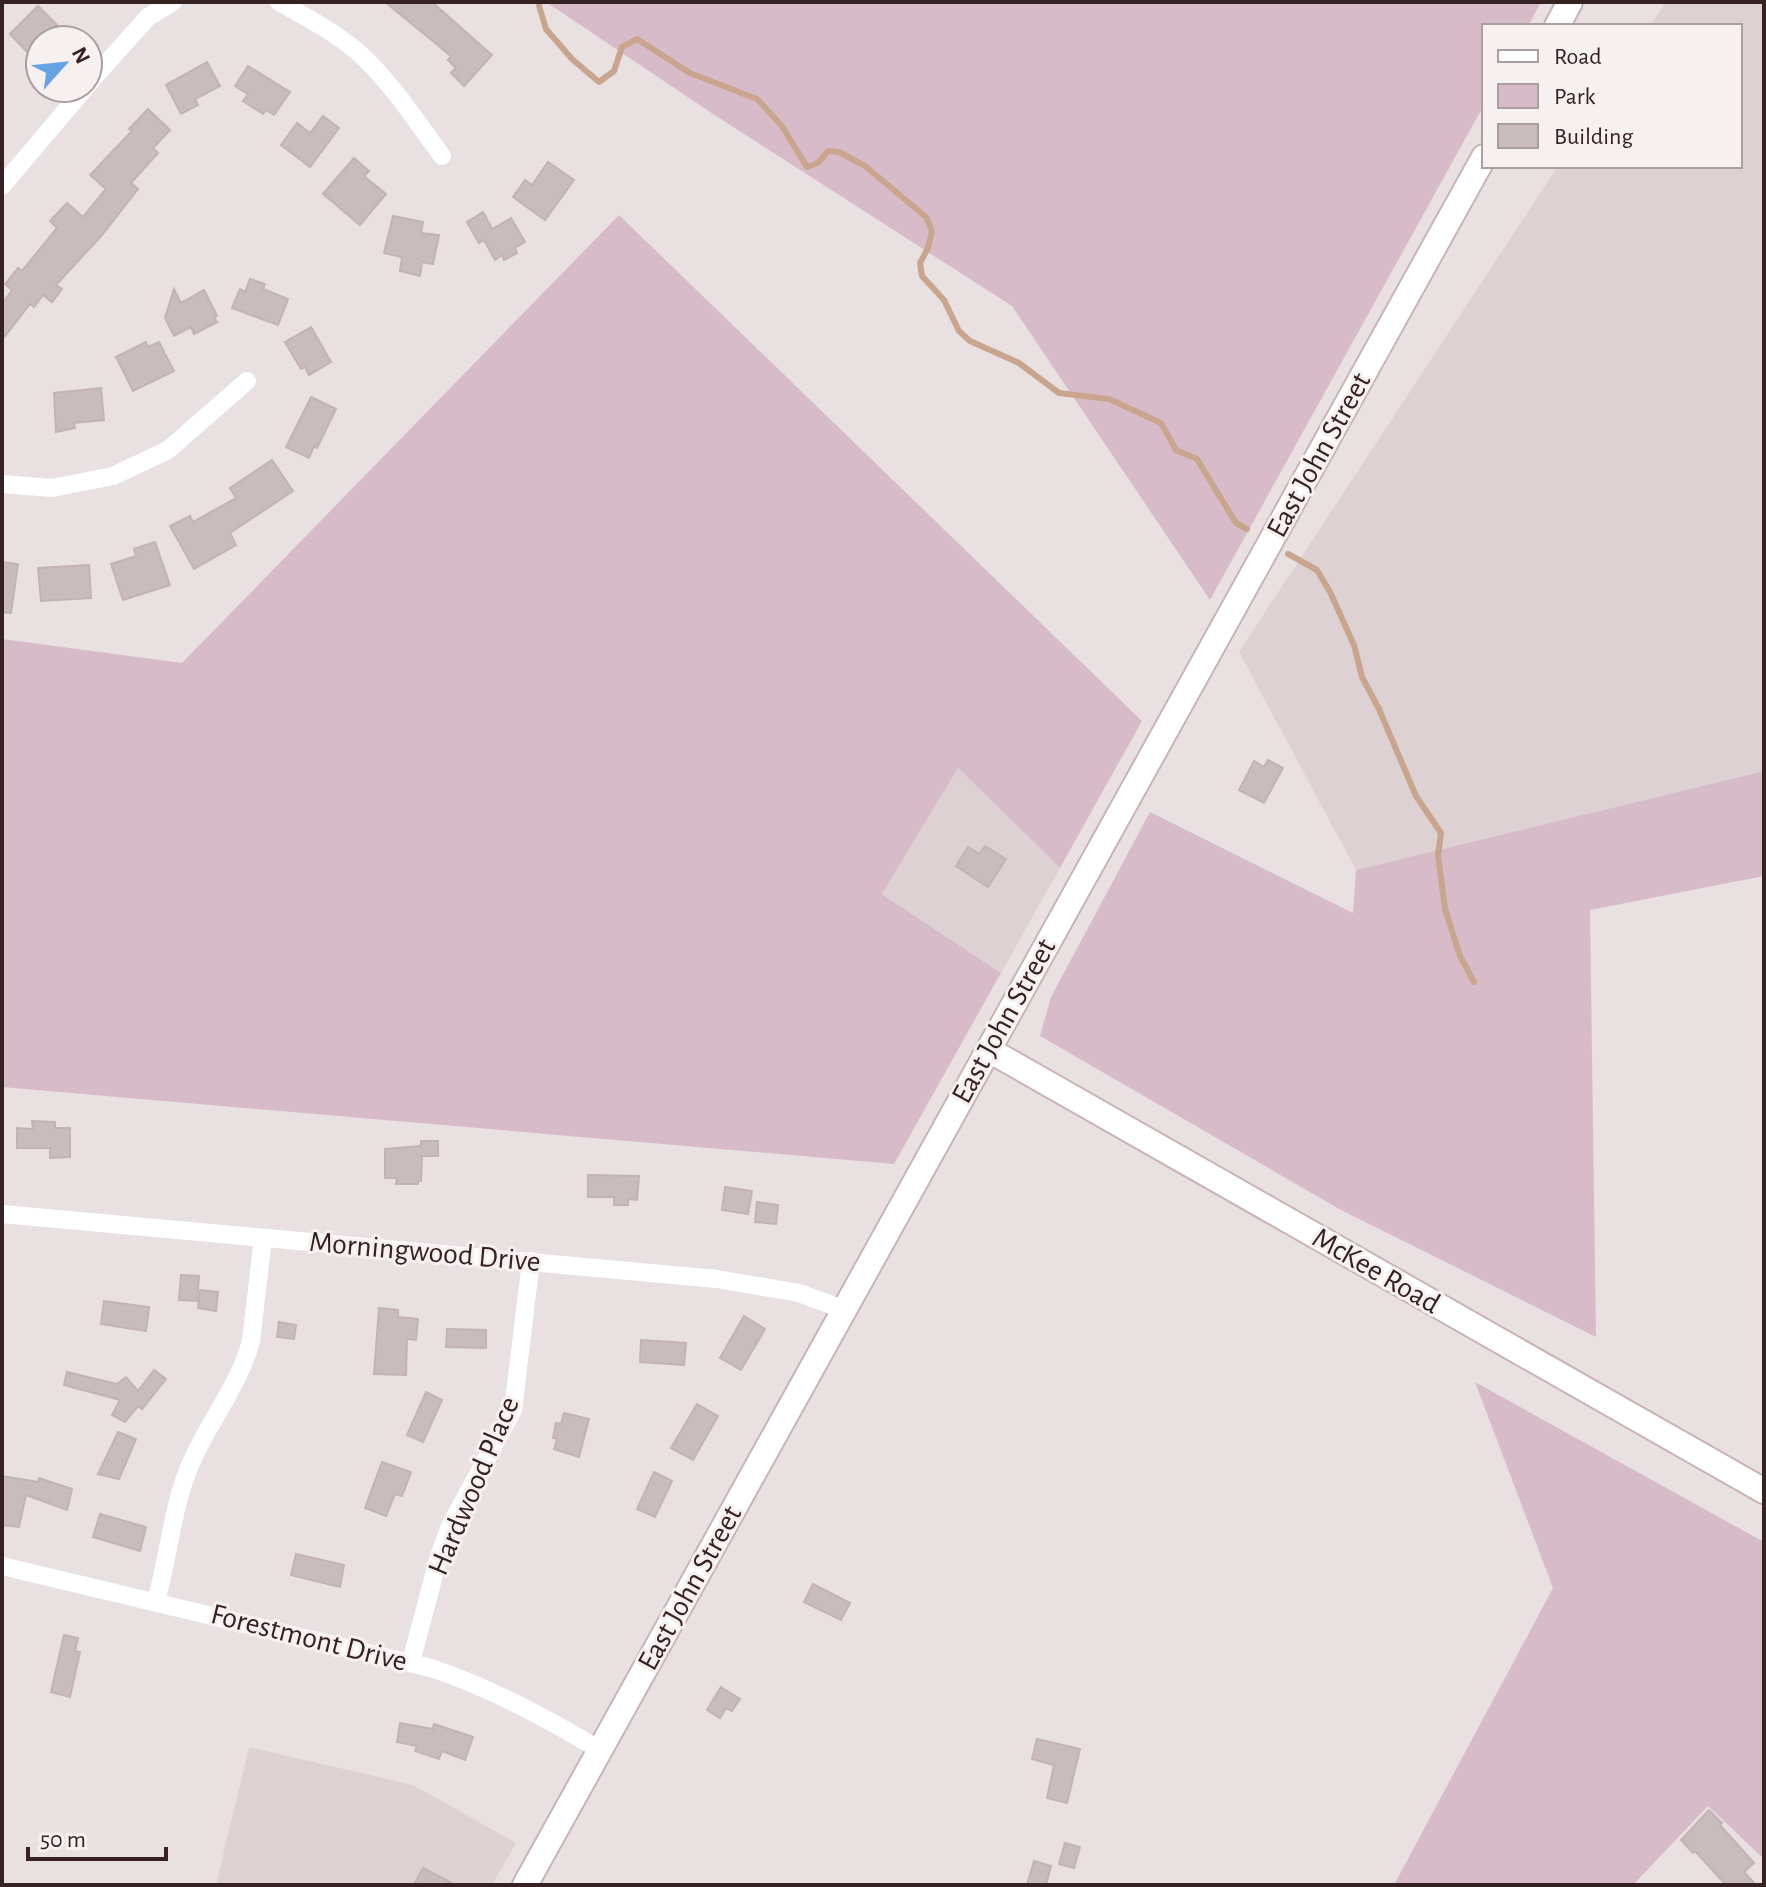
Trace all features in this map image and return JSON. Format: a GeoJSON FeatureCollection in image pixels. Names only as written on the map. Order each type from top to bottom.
{"type":"FeatureCollection","features":[{"type":"Feature","properties":{"kind":"main road"},"geometry":{"type":"LineString","coordinates":[[1558,24],[1570,2]]}},
{"type":"Feature","properties":{"kind":"main road","name":"East John Street"},"geometry":{"type":"LineString","coordinates":[[525,1885],[1482,161]]}},
{"type":"Feature","properties":{"kind":"main road","name":"McKee Road"},"geometry":{"type":"LineString","coordinates":[[989,1050],[1764,1491]]}},
{"type":"Feature","properties":{"kind":"street"},"geometry":{"type":"LineString","coordinates":[[104,66],[148,17],[173,2]]}},
{"type":"Feature","properties":{"kind":"street"},"geometry":{"type":"LineString","coordinates":[[279,2],[316,22],[358,52],[392,89],[442,156]]}},
{"type":"Feature","properties":{"kind":"street"},"geometry":{"type":"LineString","coordinates":[[2,186],[71,104]]}},
{"type":"Feature","properties":{"kind":"street"},"geometry":{"type":"LineString","coordinates":[[2,484],[52,488],[113,476],[168,450],[247,381]]}},
{"type":"Feature","properties":{"kind":"street","name":"Morningwood Drive"},"geometry":{"type":"LineString","coordinates":[[2,1214],[717,1279],[799,1293],[845,1310]]}},
{"type":"Feature","properties":{"kind":"street"},"geometry":{"type":"LineString","coordinates":[[156,1601],[178,1505],[192,1461],[247,1357],[263,1238]]}},
{"type":"Feature","properties":{"kind":"street","name":"Hardwood Place"},"geometry":{"type":"LineString","coordinates":[[411,1662],[439,1556],[451,1524],[513,1410],[531,1261]]}},
{"type":"Feature","properties":{"kind":"street","name":"Forestmont Drive"},"geometry":{"type":"LineString","coordinates":[[2,1566],[411,1662],[468,1680],[524,1706],[600,1750]]}},
{"type":"Feature","properties":{"kind":"shaded area"},"geometry":{"type":"Polygon","coordinates":[[[1666,2],[1764,2],[1764,771],[1356,870],[1239,652],[1557,168],[1742,168],[1742,24],[1651,24],[1666,2]]]}},
{"type":"Feature","properties":{"kind":"shaded area"},"geometry":{"type":"Polygon","coordinates":[[[958,767],[1060,868],[1001,973],[882,894],[958,767]]]}},
{"type":"Feature","properties":{"kind":"shaded area"},"geometry":{"type":"Polygon","coordinates":[[[249,1747],[413,1785],[516,1843],[492,1885],[216,1885],[249,1747]]]}},
{"type":"Feature","properties":{"kind":"green space"},"geometry":{"type":"Polygon","coordinates":[[[546,2],[1541,2],[1529,24],[1482,24],[1482,109],[1210,600],[1012,306],[713,114],[546,2]]]}},
{"type":"Feature","properties":{"kind":"green space"},"geometry":{"type":"Polygon","coordinates":[[[619,215],[1142,721],[1060,868],[958,768],[882,894],[1001,973],[894,1164],[2,1087],[2,639],[182,663],[619,215]]]}},
{"type":"Feature","properties":{"kind":"green space"},"geometry":{"type":"Polygon","coordinates":[[[1764,771],[1764,876],[1590,910],[1596,1337],[1341,1210],[1040,1036],[1051,997],[1150,812],[1353,913],[1356,870],[1764,771]]]}},
{"type":"Feature","properties":{"kind":"green space"},"geometry":{"type":"Polygon","coordinates":[[[1475,1382],[1764,1542],[1764,1859],[1708,1806],[1633,1885],[1394,1885],[1553,1588],[1475,1382]]]}},
{"type":"Feature","properties":{"kind":"building"},"geometry":{"type":"Polygon","coordinates":[[[385,2],[432,2],[492,55],[464,86],[451,73],[456,68],[448,60],[451,56],[385,2]]]}},
{"type":"Feature","properties":{"kind":"building"},"geometry":{"type":"Polygon","coordinates":[[[38,6],[56,24],[24,24],[24,49],[10,34],[38,6]]]}},
{"type":"Feature","properties":{"kind":"building"},"geometry":{"type":"Polygon","coordinates":[[[207,62],[220,86],[195,99],[198,105],[181,114],[166,85],[207,62]]]}},
{"type":"Feature","properties":{"kind":"building"},"geometry":{"type":"Polygon","coordinates":[[[248,66],[290,92],[274,115],[266,110],[263,114],[243,101],[248,94],[235,86],[248,66]]]}},
{"type":"Feature","properties":{"kind":"building"},"geometry":{"type":"Polygon","coordinates":[[[148,109],[170,130],[153,148],[158,153],[131,183],[138,189],[102,235],[56,285],[62,289],[52,302],[43,295],[34,307],[30,304],[2,340],[2,304],[12,290],[5,284],[18,268],[22,271],[57,228],[50,221],[67,203],[83,217],[106,189],[90,175],[132,131],[129,129],[148,109]]]}},
{"type":"Feature","properties":{"kind":"building"},"geometry":{"type":"Polygon","coordinates":[[[323,116],[339,128],[310,167],[281,145],[297,123],[310,133],[323,116]]]}},
{"type":"Feature","properties":{"kind":"building"},"geometry":{"type":"Polygon","coordinates":[[[354,158],[369,171],[364,176],[386,194],[360,225],[323,194],[354,158]]]}},
{"type":"Feature","properties":{"kind":"building"},"geometry":{"type":"Polygon","coordinates":[[[548,162],[574,180],[545,220],[513,197],[525,180],[532,185],[548,162]]]}},
{"type":"Feature","properties":{"kind":"building"},"geometry":{"type":"Polygon","coordinates":[[[483,212],[492,229],[511,218],[525,242],[515,248],[517,253],[504,260],[502,255],[495,260],[484,240],[479,243],[467,222],[483,212]]]}},
{"type":"Feature","properties":{"kind":"building"},"geometry":{"type":"Polygon","coordinates":[[[393,216],[423,222],[421,233],[439,235],[433,264],[422,262],[420,276],[400,271],[402,257],[384,253],[393,216]]]}},
{"type":"Feature","properties":{"kind":"building"},"geometry":{"type":"Polygon","coordinates":[[[250,279],[265,284],[263,289],[288,299],[278,325],[232,308],[240,289],[245,292],[250,279]]]}},
{"type":"Feature","properties":{"kind":"building"},"geometry":{"type":"Polygon","coordinates":[[[174,289],[181,303],[204,290],[217,322],[194,334],[191,327],[174,336],[165,318],[174,289]]]}},
{"type":"Feature","properties":{"kind":"building"},"geometry":{"type":"Polygon","coordinates":[[[311,327],[331,362],[309,375],[305,367],[301,369],[285,342],[311,327]]]}},
{"type":"Feature","properties":{"kind":"building"},"geometry":{"type":"Polygon","coordinates":[[[146,342],[148,347],[159,342],[174,371],[133,391],[116,357],[146,342]]]}},
{"type":"Feature","properties":{"kind":"building"},"geometry":{"type":"Polygon","coordinates":[[[101,388],[104,420],[74,423],[75,428],[56,432],[54,393],[101,388]]]}},
{"type":"Feature","properties":{"kind":"building"},"geometry":{"type":"Polygon","coordinates":[[[311,397],[336,409],[309,458],[286,447],[311,397]]]}},
{"type":"Feature","properties":{"kind":"building"},"geometry":{"type":"Polygon","coordinates":[[[272,460],[293,491],[230,533],[236,545],[194,569],[170,526],[190,516],[193,522],[236,498],[230,488],[272,460]]]}},
{"type":"Feature","properties":{"kind":"building"},"geometry":{"type":"Polygon","coordinates":[[[155,542],[170,585],[123,600],[111,564],[136,556],[134,549],[155,542]]]}},
{"type":"Feature","properties":{"kind":"building"},"geometry":{"type":"Polygon","coordinates":[[[2,562],[18,564],[11,613],[2,612],[2,562]]]}},
{"type":"Feature","properties":{"kind":"building"},"geometry":{"type":"Polygon","coordinates":[[[89,565],[91,598],[41,601],[38,568],[89,565]]]}},
{"type":"Feature","properties":{"kind":"building"},"geometry":{"type":"Polygon","coordinates":[[[1268,760],[1283,768],[1264,803],[1239,790],[1254,761],[1264,767],[1268,760]]]}},
{"type":"Feature","properties":{"kind":"building"},"geometry":{"type":"Polygon","coordinates":[[[985,846],[1006,859],[988,887],[956,866],[968,847],[979,854],[985,846]]]}},
{"type":"Feature","properties":{"kind":"building"},"geometry":{"type":"Polygon","coordinates":[[[32,1121],[55,1122],[55,1128],[70,1128],[70,1157],[50,1158],[50,1148],[17,1148],[17,1128],[33,1129],[32,1121]]]}},
{"type":"Feature","properties":{"kind":"building"},"geometry":{"type":"Polygon","coordinates":[[[421,1141],[438,1141],[438,1156],[422,1156],[421,1181],[418,1184],[396,1184],[397,1178],[385,1178],[385,1149],[421,1146],[421,1141]]]}},
{"type":"Feature","properties":{"kind":"building"},"geometry":{"type":"Polygon","coordinates":[[[588,1175],[639,1176],[637,1200],[628,1199],[628,1205],[614,1205],[614,1197],[588,1197],[588,1175]]]}},
{"type":"Feature","properties":{"kind":"building"},"geometry":{"type":"Polygon","coordinates":[[[725,1187],[752,1191],[748,1214],[722,1210],[725,1187]]]}},
{"type":"Feature","properties":{"kind":"building"},"geometry":{"type":"Polygon","coordinates":[[[757,1202],[778,1205],[776,1224],[755,1222],[757,1202]]]}},
{"type":"Feature","properties":{"kind":"building"},"geometry":{"type":"Polygon","coordinates":[[[181,1275],[199,1276],[197,1301],[179,1300],[181,1275]]]}},
{"type":"Feature","properties":{"kind":"building"},"geometry":{"type":"Polygon","coordinates":[[[200,1290],[218,1292],[216,1311],[198,1308],[200,1290]]]}},
{"type":"Feature","properties":{"kind":"building"},"geometry":{"type":"Polygon","coordinates":[[[104,1301],[149,1307],[146,1331],[101,1324],[104,1301]]]}},
{"type":"Feature","properties":{"kind":"building"},"geometry":{"type":"Polygon","coordinates":[[[379,1308],[398,1310],[398,1317],[418,1319],[416,1340],[407,1339],[406,1375],[374,1374],[379,1308]]]}},
{"type":"Feature","properties":{"kind":"building"},"geometry":{"type":"Polygon","coordinates":[[[744,1316],[765,1329],[741,1370],[720,1358],[744,1316]]]}},
{"type":"Feature","properties":{"kind":"building"},"geometry":{"type":"Polygon","coordinates":[[[279,1322],[296,1325],[294,1339],[277,1337],[279,1322]]]}},
{"type":"Feature","properties":{"kind":"building"},"geometry":{"type":"Polygon","coordinates":[[[447,1329],[486,1330],[486,1348],[446,1347],[447,1329]]]}},
{"type":"Feature","properties":{"kind":"building"},"geometry":{"type":"Polygon","coordinates":[[[641,1340],[686,1343],[684,1365],[640,1362],[641,1340]]]}},
{"type":"Feature","properties":{"kind":"building"},"geometry":{"type":"Polygon","coordinates":[[[154,1370],[166,1379],[142,1409],[138,1406],[125,1422],[112,1415],[120,1400],[64,1385],[67,1372],[117,1384],[126,1377],[138,1391],[154,1370]]]}},
{"type":"Feature","properties":{"kind":"building"},"geometry":{"type":"Polygon","coordinates":[[[426,1392],[442,1400],[423,1442],[407,1435],[426,1392]]]}},
{"type":"Feature","properties":{"kind":"building"},"geometry":{"type":"Polygon","coordinates":[[[697,1404],[718,1416],[693,1460],[671,1448],[697,1404]]]}},
{"type":"Feature","properties":{"kind":"building"},"geometry":{"type":"Polygon","coordinates":[[[564,1413],[589,1419],[579,1457],[554,1449],[556,1423],[561,1424],[564,1413]]]}},
{"type":"Feature","properties":{"kind":"building"},"geometry":{"type":"Polygon","coordinates":[[[118,1432],[136,1439],[119,1479],[98,1474],[118,1432]]]}},
{"type":"Feature","properties":{"kind":"building"},"geometry":{"type":"Polygon","coordinates":[[[382,1462],[411,1472],[402,1496],[395,1494],[386,1516],[365,1508],[382,1462]]]}},
{"type":"Feature","properties":{"kind":"building"},"geometry":{"type":"Polygon","coordinates":[[[654,1472],[672,1481],[655,1517],[637,1509],[654,1472]]]}},
{"type":"Feature","properties":{"kind":"building"},"geometry":{"type":"Polygon","coordinates":[[[2,1476],[38,1482],[39,1478],[72,1489],[67,1510],[26,1495],[19,1527],[2,1525],[2,1476]]]}},
{"type":"Feature","properties":{"kind":"building"},"geometry":{"type":"Polygon","coordinates":[[[100,1514],[146,1527],[140,1551],[93,1537],[100,1514]]]}},
{"type":"Feature","properties":{"kind":"building"},"geometry":{"type":"Polygon","coordinates":[[[296,1554],[344,1565],[340,1587],[291,1575],[296,1554]]]}},
{"type":"Feature","properties":{"kind":"building"},"geometry":{"type":"Polygon","coordinates":[[[813,1584],[850,1603],[841,1620],[804,1602],[813,1584]]]}},
{"type":"Feature","properties":{"kind":"building"},"geometry":{"type":"Polygon","coordinates":[[[64,1635],[78,1638],[75,1651],[80,1652],[70,1697],[51,1692],[64,1635]]]}},
{"type":"Feature","properties":{"kind":"building"},"geometry":{"type":"Polygon","coordinates":[[[721,1687],[740,1699],[732,1711],[726,1708],[720,1718],[707,1710],[721,1687]]]}},
{"type":"Feature","properties":{"kind":"building"},"geometry":{"type":"Polygon","coordinates":[[[400,1723],[433,1729],[434,1724],[473,1737],[465,1760],[442,1751],[439,1759],[415,1751],[417,1746],[397,1742],[400,1723]]]}},
{"type":"Feature","properties":{"kind":"building"},"geometry":{"type":"Polygon","coordinates":[[[1037,1739],[1080,1749],[1067,1803],[1047,1798],[1054,1765],[1032,1759],[1037,1739]]]}},
{"type":"Feature","properties":{"kind":"building"},"geometry":{"type":"Polygon","coordinates":[[[1709,1810],[1754,1863],[1744,1872],[1756,1885],[1726,1885],[1681,1840],[1709,1810]]]}},
{"type":"Feature","properties":{"kind":"building"},"geometry":{"type":"Polygon","coordinates":[[[1065,1843],[1080,1847],[1074,1868],[1059,1864],[1065,1843]]]}},
{"type":"Feature","properties":{"kind":"building"},"geometry":{"type":"Polygon","coordinates":[[[1034,1861],[1051,1866],[1046,1885],[1027,1885],[1034,1861]]]}},
{"type":"Feature","properties":{"kind":"building"},"geometry":{"type":"Polygon","coordinates":[[[423,1868],[455,1885],[414,1885],[423,1868]]]}},
{"type":"Feature","properties":{"kind":"waterway"},"geometry":{"type":"LineString","coordinates":[[538,2],[546,29],[572,59],[599,82],[614,71],[622,47],[637,39],[690,73],[757,99],[782,126],[807,167],[818,163],[828,151],[839,152],[865,166],[926,217],[932,231],[920,263],[922,276],[944,300],[959,331],[970,341],[1019,363],[1059,393],[1109,399],[1161,423],[1176,450],[1197,459],[1236,523],[1247,529]]}},
{"type":"Feature","properties":{"kind":"waterway"},"geometry":{"type":"LineString","coordinates":[[1288,554],[1317,570],[1330,592],[1354,645],[1362,677],[1416,796],[1441,833],[1438,855],[1445,909],[1460,956],[1474,982]]}}]}
